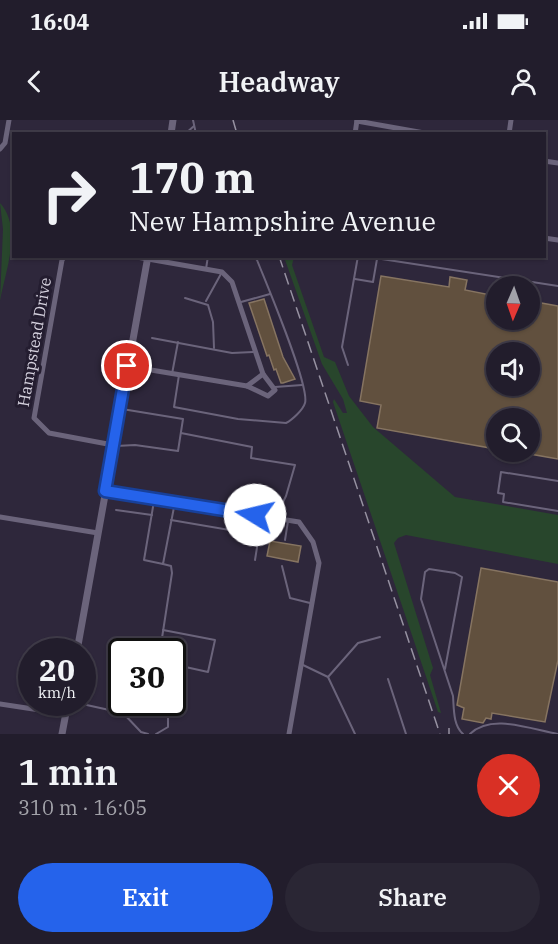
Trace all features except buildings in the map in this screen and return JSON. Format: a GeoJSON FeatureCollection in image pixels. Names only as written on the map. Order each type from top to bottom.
{"type":"FeatureCollection","features":[{"type":"Feature","properties":{"kind":"street"},"geometry":{"type":"LineString","coordinates":[[0,148],[5,143],[9,120]]}},
{"type":"Feature","properties":{"kind":"street"},"geometry":{"type":"LineString","coordinates":[[357,121],[419,132]]}},
{"type":"Feature","properties":{"kind":"street","name":"Hampstead Drive"},"geometry":{"type":"LineString","coordinates":[[64,258],[34,418],[49,433],[113,445]]}},
{"type":"Feature","properties":{"kind":"street"},"geometry":{"type":"LineString","coordinates":[[79,638],[119,409],[127,366],[148,258],[222,272],[232,282],[263,374],[275,387],[274,393],[268,396],[247,386],[127,366]]}},
{"type":"Feature","properties":{"kind":"street"},"geometry":{"type":"LineString","coordinates":[[247,386],[263,374]]}},
{"type":"Feature","properties":{"kind":"street"},"geometry":{"type":"LineString","coordinates":[[105,491],[299,522],[318,553],[319,563],[289,734]]}},
{"type":"Feature","properties":{"kind":"street"},"geometry":{"type":"LineString","coordinates":[[0,517],[98,533]]}},
{"type":"Feature","properties":{"kind":"street"},"geometry":{"type":"LineString","coordinates":[[0,704],[18,707]]}},
{"type":"Feature","properties":{"kind":"street"},"geometry":{"type":"LineString","coordinates":[[62,734],[66,716]]}},
{"type":"Feature","properties":{"kind":"lane"},"geometry":{"type":"LineString","coordinates":[[193,120],[196,132]]}},
{"type":"Feature","properties":{"kind":"lane"},"geometry":{"type":"LineString","coordinates":[[187,132],[194,126]]}},
{"type":"Feature","properties":{"kind":"lane"},"geometry":{"type":"LineString","coordinates":[[206,269],[208,258]]}},
{"type":"Feature","properties":{"kind":"lane"},"geometry":{"type":"LineString","coordinates":[[178,342],[174,408],[265,422],[290,421],[305,404],[302,385],[270,294],[254,258]]}},
{"type":"Feature","properties":{"kind":"lane"},"geometry":{"type":"LineString","coordinates":[[348,365],[342,347],[359,258]]}},
{"type":"Feature","properties":{"kind":"lane"},"geometry":{"type":"LineString","coordinates":[[371,258],[558,286]]}},
{"type":"Feature","properties":{"kind":"lane"},"geometry":{"type":"LineString","coordinates":[[354,279],[373,282],[377,259]]}},
{"type":"Feature","properties":{"kind":"lane"},"geometry":{"type":"LineString","coordinates":[[213,348],[213,322],[206,302],[222,272]]}},
{"type":"Feature","properties":{"kind":"lane"},"geometry":{"type":"LineString","coordinates":[[240,302],[270,294]]}},
{"type":"Feature","properties":{"kind":"lane"},"geometry":{"type":"LineString","coordinates":[[185,298],[206,302]]}},
{"type":"Feature","properties":{"kind":"lane"},"geometry":{"type":"LineString","coordinates":[[152,338],[232,353],[256,352]]}},
{"type":"Feature","properties":{"kind":"lane"},"geometry":{"type":"LineString","coordinates":[[275,387],[302,385]]}},
{"type":"Feature","properties":{"kind":"lane"},"geometry":{"type":"LineString","coordinates":[[113,445],[135,445],[178,451],[183,419],[119,409]]}},
{"type":"Feature","properties":{"kind":"lane"},"geometry":{"type":"LineString","coordinates":[[181,433],[252,447],[251,458],[295,465],[286,496],[275,518]]}},
{"type":"Feature","properties":{"kind":"lane"},"geometry":{"type":"LineString","coordinates":[[558,481],[501,472],[498,493],[504,494],[503,501],[558,511]]}},
{"type":"Feature","properties":{"kind":"lane"},"geometry":{"type":"LineString","coordinates":[[154,498],[144,560],[171,566],[172,573],[162,638]]}},
{"type":"Feature","properties":{"kind":"lane"},"geometry":{"type":"LineString","coordinates":[[163,564],[175,502]]}},
{"type":"Feature","properties":{"kind":"lane"},"geometry":{"type":"LineString","coordinates":[[117,510],[152,515]]}},
{"type":"Feature","properties":{"kind":"lane"},"geometry":{"type":"LineString","coordinates":[[171,520],[259,535],[255,560]]}},
{"type":"Feature","properties":{"kind":"lane"},"geometry":{"type":"LineString","coordinates":[[285,540],[288,520]]}},
{"type":"Feature","properties":{"kind":"lane"},"geometry":{"type":"LineString","coordinates":[[282,566],[290,598],[313,603]]}},
{"type":"Feature","properties":{"kind":"lane"},"geometry":{"type":"LineString","coordinates":[[445,669],[462,577],[455,573],[429,569],[425,572],[421,599],[453,696],[458,729],[466,734],[490,722],[558,734]]}},
{"type":"Feature","properties":{"kind":"lane"},"geometry":{"type":"LineString","coordinates":[[163,630],[215,640],[208,672],[186,667]]}},
{"type":"Feature","properties":{"kind":"lane"},"geometry":{"type":"LineString","coordinates":[[328,677],[358,643],[380,637]]}},
{"type":"Feature","properties":{"kind":"lane"},"geometry":{"type":"LineString","coordinates":[[301,664],[328,677],[355,734]]}},
{"type":"Feature","properties":{"kind":"lane"},"geometry":{"type":"LineString","coordinates":[[388,680],[406,734]]}},
{"type":"Feature","properties":{"kind":"lane"},"geometry":{"type":"LineString","coordinates":[[126,716],[141,732],[148,734]]}},
{"type":"Feature","properties":{"kind":"lane"},"geometry":{"type":"LineString","coordinates":[[156,734],[168,727],[166,716]]}},
{"type":"Feature","properties":{"kind":"green space"},"geometry":{"type":"Polygon","coordinates":[[[0,203],[7,213],[11,237],[0,301],[3,229],[0,203]]]}},
{"type":"Feature","properties":{"kind":"green space"},"geometry":{"type":"Polygon","coordinates":[[[284,258],[294,258],[292,265],[324,357],[335,362],[349,396],[373,427],[455,497],[558,515],[558,564],[406,535],[398,538],[394,543],[433,668],[430,675],[441,713],[438,712],[333,402],[334,399],[343,413],[347,413],[343,399],[322,364],[284,258]]]}},
{"type":"Feature","properties":{"kind":"railway"},"geometry":{"type":"LineString","coordinates":[[233,120],[236,132]]}},
{"type":"Feature","properties":{"kind":"railway"},"geometry":{"type":"LineString","coordinates":[[280,258],[440,734]]}},
{"type":"Feature","properties":{"kind":"railway"},"geometry":{"type":"LineString","coordinates":[[449,728],[449,734]]}},
{"type":"Feature","properties":{"kind":"route"},"geometry":{"type":"LineString","coordinates":[[127,366],[105,491],[255,515]]}}]}
